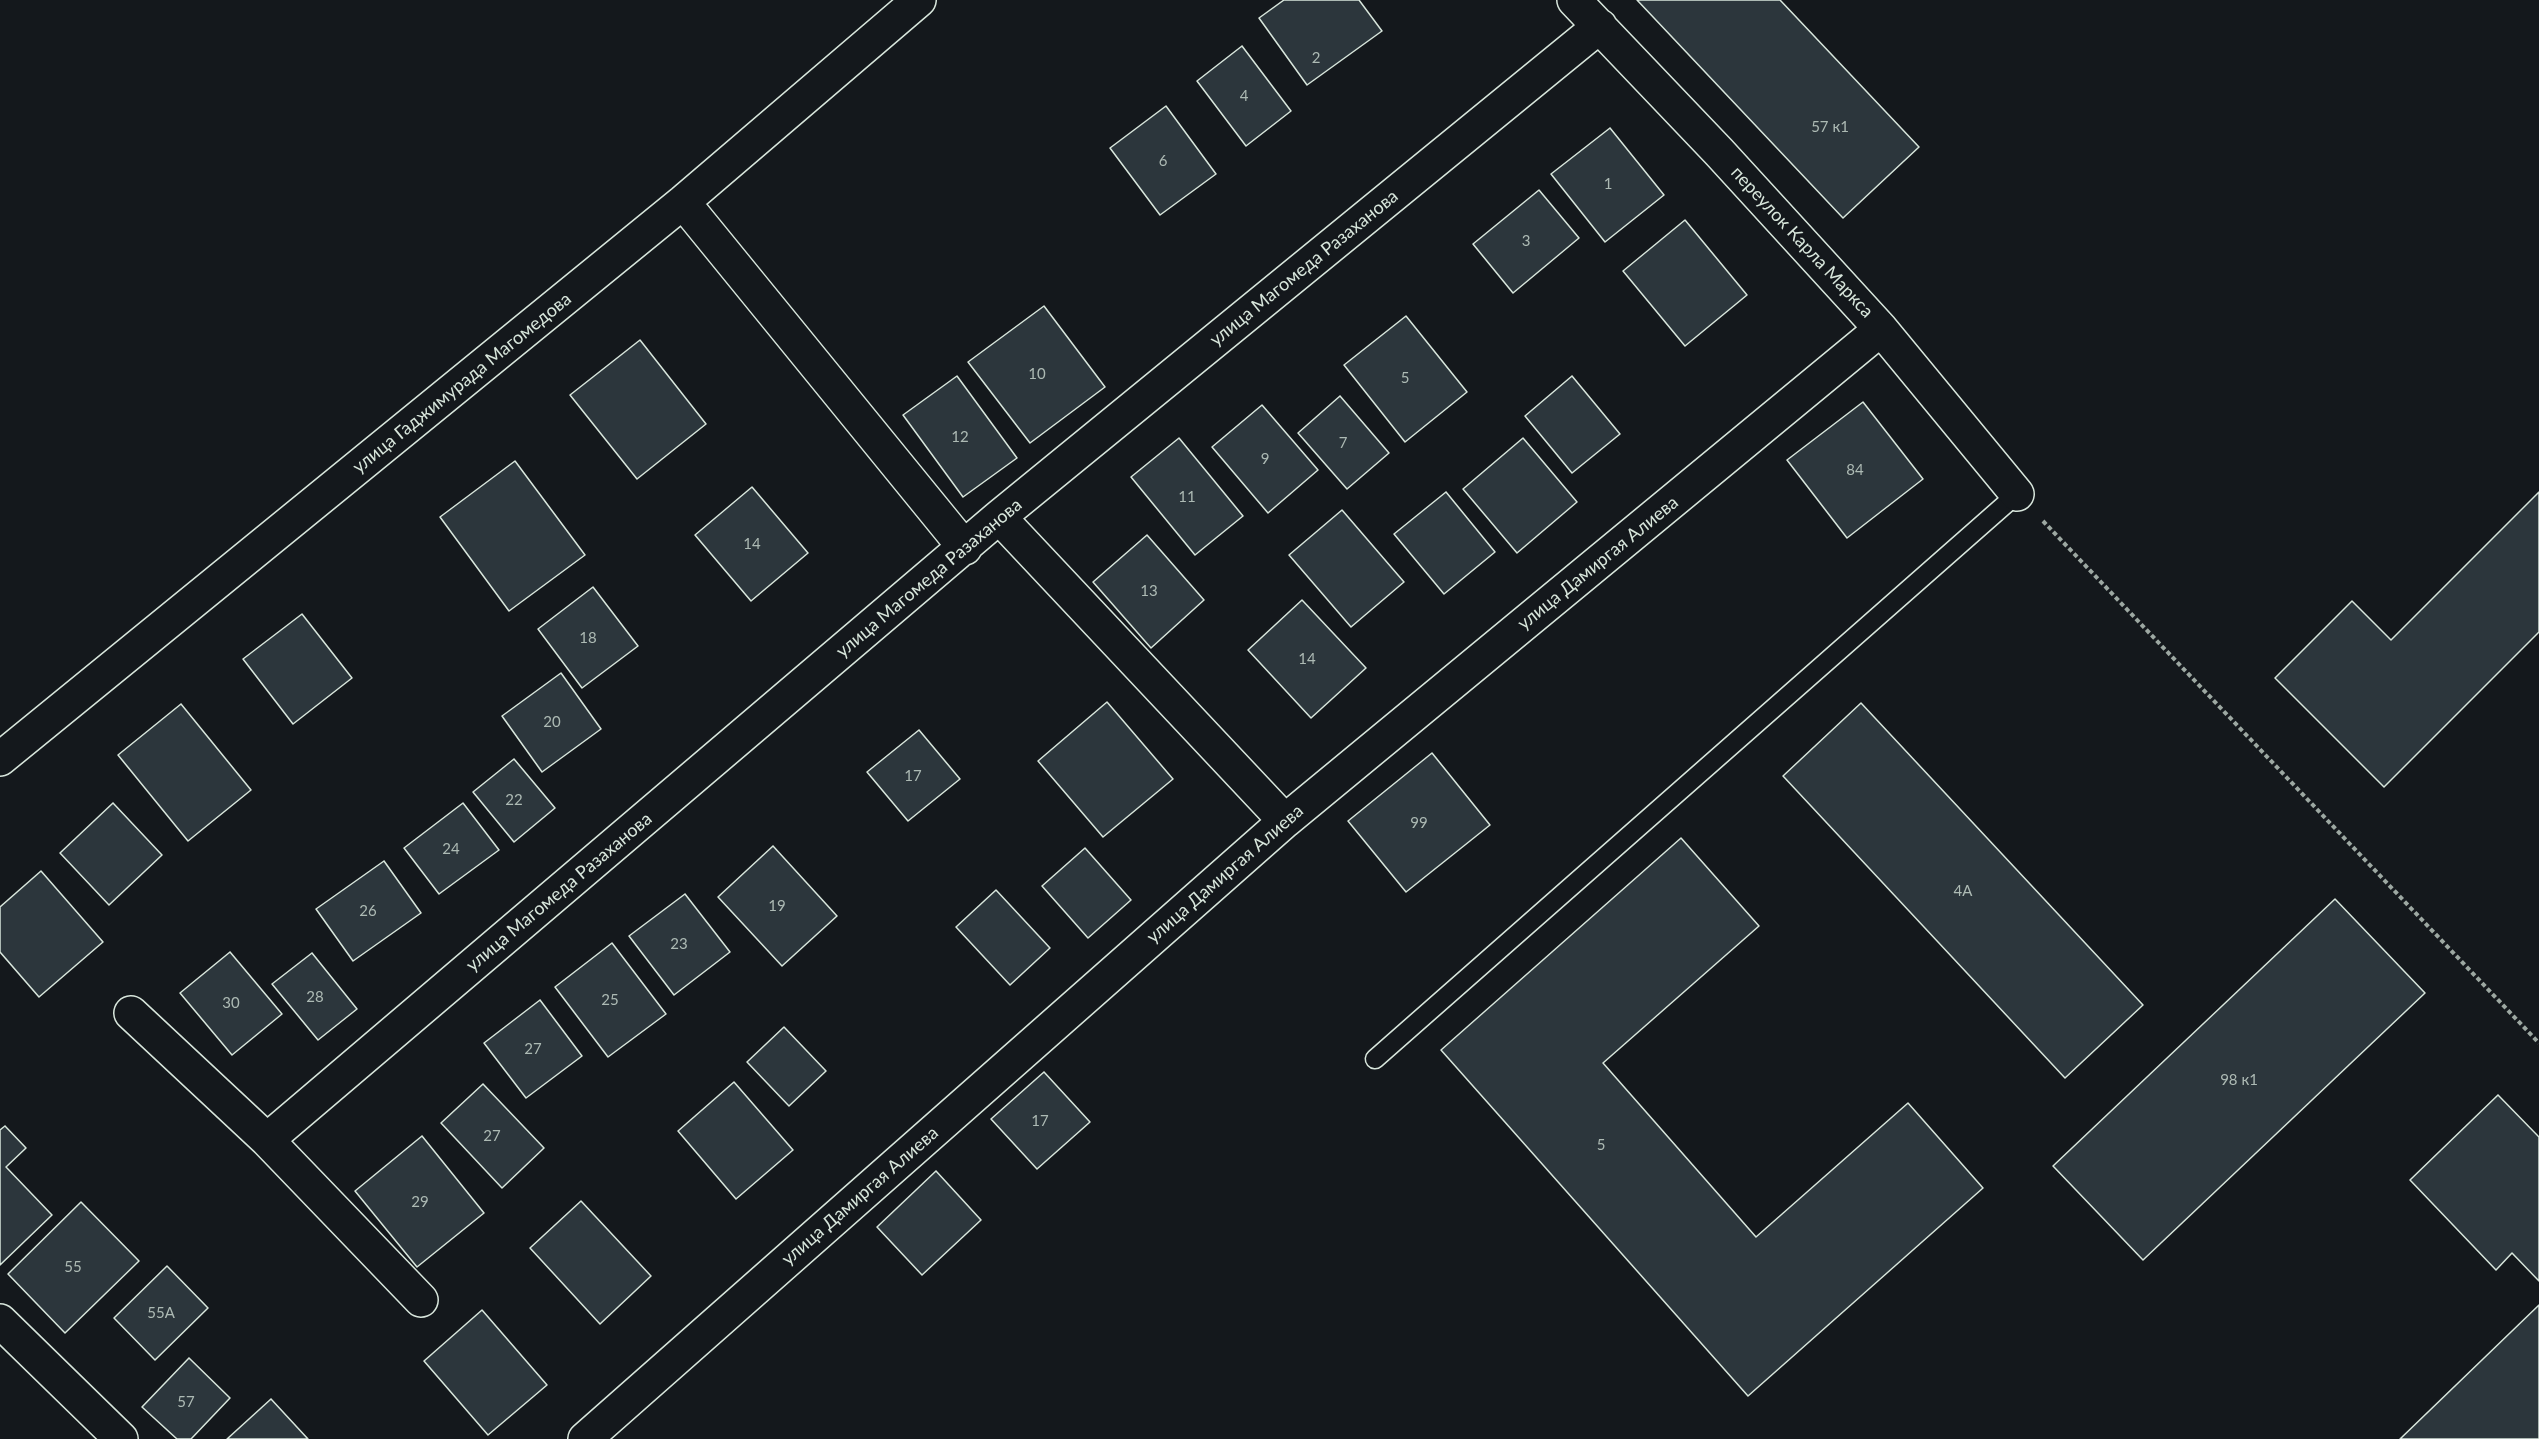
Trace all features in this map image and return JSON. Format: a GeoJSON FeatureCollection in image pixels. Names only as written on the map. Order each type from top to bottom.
{"type":"FeatureCollection","features":[{"type":"Feature","properties":{"kind":"street","name":"улица Гаджимурада Магомедова"},"geometry":{"type":"LineString","coordinates":[[0,759],[683,202],[919,0]]}},
{"type":"Feature","properties":{"kind":"street","name":"переулок Карла Маркса"},"geometry":{"type":"LineString","coordinates":[[1575,0],[1881,329],[2017,494]]}},
{"type":"Feature","properties":{"kind":"street","name":"улица Магомеда Разаханова"},"geometry":{"type":"LineString","coordinates":[[267,1140],[999,517],[1600,26]]}},
{"type":"Feature","properties":{"kind":"street"},"geometry":{"type":"LineString","coordinates":[[683,202],[965,548]]}},
{"type":"Feature","properties":{"kind":"street","name":"улица Дамиргая Алиева"},"geometry":{"type":"LineString","coordinates":[[585,1439],[1285,821],[1881,329]]}},
{"type":"Feature","properties":{"kind":"street"},"geometry":{"type":"LineString","coordinates":[[999,517],[1285,821]]}},
{"type":"Feature","properties":{"kind":"street"},"geometry":{"type":"LineString","coordinates":[[131,1013],[267,1140],[421,1300]]}},
{"type":"Feature","properties":{"kind":"street"},"geometry":{"type":"LineString","coordinates":[[0,1321],[121,1439]]}},
{"type":"Feature","properties":{"kind":"lane"},"geometry":{"type":"LineString","coordinates":[[1375,1059],[2017,494]]}},
{"type":"Feature","properties":{"kind":"path"},"geometry":{"type":"LineString","coordinates":[[2017,494],[2539,1043]]}},
{"type":"Feature","properties":{"kind":"building"},"geometry":{"type":"Polygon","coordinates":[[[1284,0],[1359,0],[1382,31],[1307,85],[1259,18],[1284,0]]]}},
{"type":"Feature","properties":{"kind":"building"},"geometry":{"type":"Polygon","coordinates":[[[1637,0],[1780,0],[1919,147],[1843,218],[1637,0]]]}},
{"type":"Feature","properties":{"kind":"building"},"geometry":{"type":"Polygon","coordinates":[[[1242,46],[1291,111],[1246,146],[1197,81],[1242,46]]]}},
{"type":"Feature","properties":{"kind":"building"},"geometry":{"type":"Polygon","coordinates":[[[1166,106],[1216,174],[1160,215],[1110,148],[1166,106]]]}},
{"type":"Feature","properties":{"kind":"building"},"geometry":{"type":"Polygon","coordinates":[[[1610,128],[1664,195],[1605,242],[1551,174],[1610,128]]]}},
{"type":"Feature","properties":{"kind":"building"},"geometry":{"type":"Polygon","coordinates":[[[1539,190],[1579,238],[1513,293],[1473,244],[1539,190]]]}},
{"type":"Feature","properties":{"kind":"building"},"geometry":{"type":"Polygon","coordinates":[[[1685,220],[1747,295],[1685,346],[1623,271],[1685,220]]]}},
{"type":"Feature","properties":{"kind":"building"},"geometry":{"type":"Polygon","coordinates":[[[1044,306],[1105,387],[1030,443],[968,362],[1044,306]]]}},
{"type":"Feature","properties":{"kind":"building"},"geometry":{"type":"Polygon","coordinates":[[[1406,316],[1467,392],[1405,442],[1344,365],[1406,316]]]}},
{"type":"Feature","properties":{"kind":"building"},"geometry":{"type":"Polygon","coordinates":[[[640,340],[706,424],[637,479],[570,395],[640,340]]]}},
{"type":"Feature","properties":{"kind":"building"},"geometry":{"type":"Polygon","coordinates":[[[957,376],[1017,458],[963,497],[903,415],[957,376]]]}},
{"type":"Feature","properties":{"kind":"building"},"geometry":{"type":"Polygon","coordinates":[[[1572,376],[1620,434],[1572,473],[1525,416],[1572,376]]]}},
{"type":"Feature","properties":{"kind":"building"},"geometry":{"type":"Polygon","coordinates":[[[1340,396],[1389,453],[1347,489],[1298,433],[1340,396]]]}},
{"type":"Feature","properties":{"kind":"building"},"geometry":{"type":"Polygon","coordinates":[[[1863,402],[1923,479],[1847,538],[1787,460],[1863,402]]]}},
{"type":"Feature","properties":{"kind":"building"},"geometry":{"type":"Polygon","coordinates":[[[1262,405],[1318,470],[1268,513],[1212,447],[1262,405]]]}},
{"type":"Feature","properties":{"kind":"building"},"geometry":{"type":"Polygon","coordinates":[[[1179,438],[1243,516],[1195,555],[1131,477],[1179,438]]]}},
{"type":"Feature","properties":{"kind":"building"},"geometry":{"type":"Polygon","coordinates":[[[1523,438],[1577,502],[1517,553],[1463,489],[1523,438]]]}},
{"type":"Feature","properties":{"kind":"building"},"geometry":{"type":"Polygon","coordinates":[[[515,461],[585,555],[509,611],[440,517],[515,461]]]}},
{"type":"Feature","properties":{"kind":"building"},"geometry":{"type":"Polygon","coordinates":[[[752,487],[808,553],[751,601],[695,535],[752,487]]]}},
{"type":"Feature","properties":{"kind":"building"},"geometry":{"type":"Polygon","coordinates":[[[1446,492],[1495,552],[1444,594],[1394,534],[1446,492]]]}},
{"type":"Feature","properties":{"kind":"building"},"geometry":{"type":"Polygon","coordinates":[[[2539,492],[2539,632],[2384,787],[2275,678],[2352,601],[2391,640],[2539,492]]]}},
{"type":"Feature","properties":{"kind":"building"},"geometry":{"type":"Polygon","coordinates":[[[1342,510],[1404,582],[1351,627],[1289,555],[1342,510]]]}},
{"type":"Feature","properties":{"kind":"building"},"geometry":{"type":"Polygon","coordinates":[[[1147,535],[1204,600],[1151,648],[1093,582],[1147,535]]]}},
{"type":"Feature","properties":{"kind":"building"},"geometry":{"type":"Polygon","coordinates":[[[593,587],[638,646],[582,688],[538,629],[593,587]]]}},
{"type":"Feature","properties":{"kind":"building"},"geometry":{"type":"Polygon","coordinates":[[[1302,600],[1366,668],[1311,718],[1248,650],[1302,600]]]}},
{"type":"Feature","properties":{"kind":"building"},"geometry":{"type":"Polygon","coordinates":[[[302,614],[352,678],[293,724],[243,659],[302,614]]]}},
{"type":"Feature","properties":{"kind":"building"},"geometry":{"type":"Polygon","coordinates":[[[561,673],[601,729],[542,772],[502,716],[561,673]]]}},
{"type":"Feature","properties":{"kind":"building"},"geometry":{"type":"Polygon","coordinates":[[[1107,702],[1173,779],[1103,837],[1038,761],[1107,702]]]}},
{"type":"Feature","properties":{"kind":"building"},"geometry":{"type":"Polygon","coordinates":[[[1861,703],[2143,1005],[2065,1078],[1783,776],[1861,703]]]}},
{"type":"Feature","properties":{"kind":"building"},"geometry":{"type":"Polygon","coordinates":[[[181,704],[251,790],[188,841],[118,755],[181,704]]]}},
{"type":"Feature","properties":{"kind":"building"},"geometry":{"type":"Polygon","coordinates":[[[919,730],[960,779],[908,821],[867,772],[919,730]]]}},
{"type":"Feature","properties":{"kind":"building"},"geometry":{"type":"Polygon","coordinates":[[[1432,753],[1490,825],[1406,892],[1348,821],[1432,753]]]}},
{"type":"Feature","properties":{"kind":"building"},"geometry":{"type":"Polygon","coordinates":[[[514,759],[555,808],[514,842],[473,792],[514,759]]]}},
{"type":"Feature","properties":{"kind":"building"},"geometry":{"type":"Polygon","coordinates":[[[113,803],[162,855],[109,905],[60,853],[113,803]]]}},
{"type":"Feature","properties":{"kind":"building"},"geometry":{"type":"Polygon","coordinates":[[[463,803],[499,850],[439,894],[404,848],[463,803]]]}},
{"type":"Feature","properties":{"kind":"building"},"geometry":{"type":"Polygon","coordinates":[[[1681,838],[1759,926],[1603,1063],[1756,1237],[1908,1103],[1983,1188],[1748,1396],[1441,1050],[1681,838]]]}},
{"type":"Feature","properties":{"kind":"building"},"geometry":{"type":"Polygon","coordinates":[[[773,846],[837,916],[782,966],[718,897],[773,846]]]}},
{"type":"Feature","properties":{"kind":"building"},"geometry":{"type":"Polygon","coordinates":[[[1085,848],[1131,900],[1088,938],[1042,886],[1085,848]]]}},
{"type":"Feature","properties":{"kind":"building"},"geometry":{"type":"Polygon","coordinates":[[[384,861],[421,913],[353,961],[316,909],[384,861]]]}},
{"type":"Feature","properties":{"kind":"building"},"geometry":{"type":"Polygon","coordinates":[[[41,871],[103,942],[39,997],[0,952],[0,907],[41,871]]]}},
{"type":"Feature","properties":{"kind":"building"},"geometry":{"type":"Polygon","coordinates":[[[996,890],[1050,948],[1010,985],[956,927],[996,890]]]}},
{"type":"Feature","properties":{"kind":"building"},"geometry":{"type":"Polygon","coordinates":[[[685,894],[730,952],[674,995],[629,936],[685,894]]]}},
{"type":"Feature","properties":{"kind":"building"},"geometry":{"type":"Polygon","coordinates":[[[2335,899],[2425,993],[2143,1260],[2053,1166],[2335,899]]]}},
{"type":"Feature","properties":{"kind":"building"},"geometry":{"type":"Polygon","coordinates":[[[612,943],[666,1014],[608,1057],[555,987],[612,943]]]}},
{"type":"Feature","properties":{"kind":"building"},"geometry":{"type":"Polygon","coordinates":[[[230,952],[282,1014],[232,1055],[180,993],[230,952]]]}},
{"type":"Feature","properties":{"kind":"building"},"geometry":{"type":"Polygon","coordinates":[[[312,953],[357,1009],[318,1040],[272,984],[312,953]]]}},
{"type":"Feature","properties":{"kind":"building"},"geometry":{"type":"Polygon","coordinates":[[[540,1000],[582,1056],[526,1098],[484,1043],[540,1000]]]}},
{"type":"Feature","properties":{"kind":"building"},"geometry":{"type":"Polygon","coordinates":[[[784,1027],[826,1071],[789,1106],[747,1062],[784,1027]]]}},
{"type":"Feature","properties":{"kind":"building"},"geometry":{"type":"Polygon","coordinates":[[[1044,1072],[1090,1122],[1037,1169],[991,1119],[1044,1072]]]}},
{"type":"Feature","properties":{"kind":"building"},"geometry":{"type":"Polygon","coordinates":[[[734,1082],[793,1150],[736,1199],[678,1131],[734,1082]]]}},
{"type":"Feature","properties":{"kind":"building"},"geometry":{"type":"Polygon","coordinates":[[[483,1084],[544,1148],[502,1188],[441,1123],[483,1084]]]}},
{"type":"Feature","properties":{"kind":"building"},"geometry":{"type":"Polygon","coordinates":[[[2498,1095],[2539,1137],[2539,1281],[2512,1253],[2496,1270],[2410,1180],[2498,1095]]]}},
{"type":"Feature","properties":{"kind":"building"},"geometry":{"type":"Polygon","coordinates":[[[5,1126],[26,1148],[6,1167],[52,1215],[0,1265],[0,1130],[5,1126]]]}},
{"type":"Feature","properties":{"kind":"building"},"geometry":{"type":"Polygon","coordinates":[[[422,1136],[484,1213],[417,1267],[355,1191],[422,1136]]]}},
{"type":"Feature","properties":{"kind":"building"},"geometry":{"type":"Polygon","coordinates":[[[936,1171],[981,1220],[922,1275],[877,1227],[936,1171]]]}},
{"type":"Feature","properties":{"kind":"building"},"geometry":{"type":"Polygon","coordinates":[[[581,1201],[651,1276],[600,1324],[530,1248],[581,1201]]]}},
{"type":"Feature","properties":{"kind":"building"},"geometry":{"type":"Polygon","coordinates":[[[81,1202],[139,1261],[65,1333],[8,1274],[81,1202]]]}},
{"type":"Feature","properties":{"kind":"building"},"geometry":{"type":"Polygon","coordinates":[[[167,1266],[208,1308],[155,1360],[114,1318],[167,1266]]]}},
{"type":"Feature","properties":{"kind":"building"},"geometry":{"type":"Polygon","coordinates":[[[2539,1305],[2539,1439],[2400,1439],[2539,1305]]]}},
{"type":"Feature","properties":{"kind":"building"},"geometry":{"type":"Polygon","coordinates":[[[482,1310],[547,1385],[488,1435],[424,1361],[482,1310]]]}},
{"type":"Feature","properties":{"kind":"building"},"geometry":{"type":"Polygon","coordinates":[[[189,1358],[230,1398],[191,1439],[177,1439],[142,1407],[189,1358]]]}},
{"type":"Feature","properties":{"kind":"building"},"geometry":{"type":"Polygon","coordinates":[[[271,1399],[308,1439],[227,1439],[271,1399]]]}}]}
